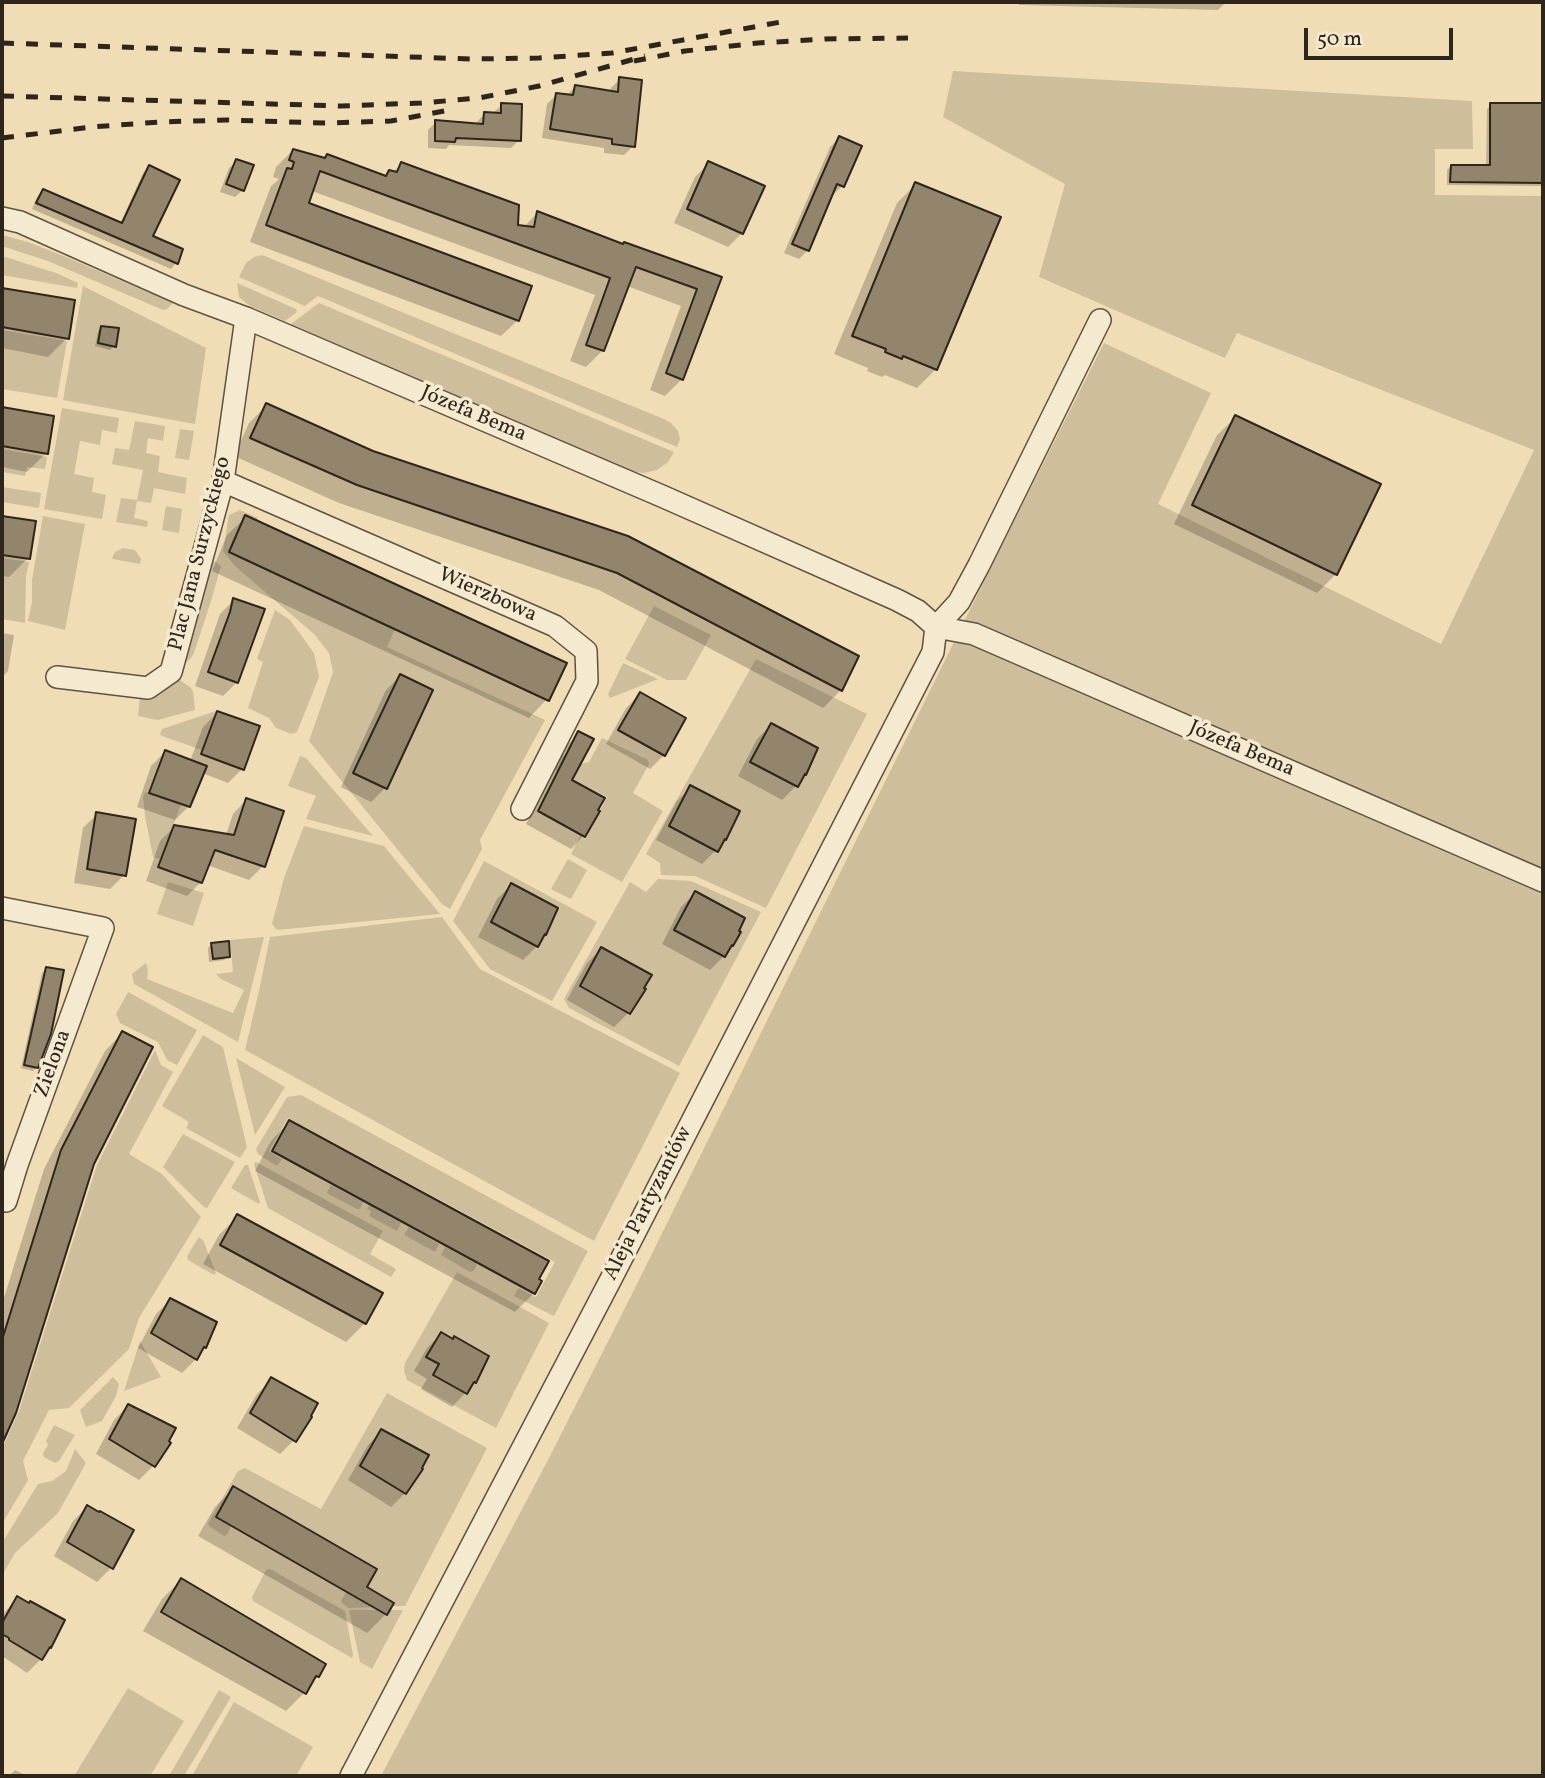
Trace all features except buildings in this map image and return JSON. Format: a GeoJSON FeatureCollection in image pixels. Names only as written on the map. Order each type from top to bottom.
{"type":"FeatureCollection","features":[{"type":"Feature","properties":{"kind":"street","name":"Józefa Bema"},"geometry":{"type":"LineString","coordinates":[[2,218],[20,222],[184,295],[246,318],[664,497],[897,600],[918,611],[936,627],[974,634],[1543,881]]}},
{"type":"Feature","properties":{"kind":"street","name":"Plac Jana Surzyckiego"},"geometry":{"type":"LineString","coordinates":[[57,677],[148,688],[170,671],[223,481],[246,318]]}},
{"type":"Feature","properties":{"kind":"street"},"geometry":{"type":"LineString","coordinates":[[936,627],[959,602],[979,565],[1100,320]]}},
{"type":"Feature","properties":{"kind":"street","name":"Wierzbowa"},"geometry":{"type":"LineString","coordinates":[[223,481],[555,626],[586,651],[587,681],[522,809]]}},
{"type":"Feature","properties":{"kind":"street","name":"Aleja Partyzantów"},"geometry":{"type":"LineString","coordinates":[[351,1776],[611,1279],[933,652],[936,627]]}},
{"type":"Feature","properties":{"kind":"street","name":"Zielona"},"geometry":{"type":"LineString","coordinates":[[2,908],[103,928],[6,1201]]}},
{"type":"Feature","properties":{"kind":"shaded area"},"geometry":{"type":"Polygon","coordinates":[[[953,71],[1472,101],[1473,149],[1435,149],[1435,195],[1543,196],[1543,1776],[381,1776],[548,1460],[632,1294],[1104,343],[1211,393],[1158,504],[1441,644],[1534,450],[1237,333],[1225,358],[1039,277],[1065,184],[943,117],[953,71]]]}},
{"type":"Feature","properties":{"kind":"shaded area"},"geometry":{"type":"Polygon","coordinates":[[[2,235],[66,257],[173,303],[163,310],[48,261],[2,246],[2,235]]]}},
{"type":"Feature","properties":{"kind":"shaded area"},"geometry":{"type":"Polygon","coordinates":[[[262,255],[664,419],[678,431],[680,439],[677,447],[318,296],[305,306],[239,277],[246,263],[262,255]]]}},
{"type":"Feature","properties":{"kind":"shaded area"},"geometry":{"type":"Polygon","coordinates":[[[2,256],[56,273],[78,283],[77,288],[2,275],[2,256]]]}},
{"type":"Feature","properties":{"kind":"shaded area"},"geometry":{"type":"Polygon","coordinates":[[[237,283],[296,309],[297,312],[285,321],[250,306],[239,297],[237,283]]]}},
{"type":"Feature","properties":{"kind":"shaded area"},"geometry":{"type":"Polygon","coordinates":[[[83,286],[206,348],[195,424],[63,400],[83,286]]]}},
{"type":"Feature","properties":{"kind":"shaded area"},"geometry":{"type":"Polygon","coordinates":[[[319,303],[674,452],[668,462],[657,470],[634,472],[291,324],[319,303]]]}},
{"type":"Feature","properties":{"kind":"shaded area"},"geometry":{"type":"Polygon","coordinates":[[[2,330],[67,341],[57,398],[2,389],[2,330]]]}},
{"type":"Feature","properties":{"kind":"shaded area"},"geometry":{"type":"Polygon","coordinates":[[[62,408],[119,418],[117,433],[102,430],[100,445],[80,441],[74,474],[94,478],[92,492],[106,495],[102,519],[44,509],[62,408]]]}},
{"type":"Feature","properties":{"kind":"shaded area"},"geometry":{"type":"Polygon","coordinates":[[[135,421],[165,426],[163,441],[148,438],[146,453],[160,456],[158,472],[187,478],[185,494],[154,488],[151,503],[137,501],[134,518],[148,521],[147,527],[116,522],[121,498],[137,500],[143,470],[112,464],[115,448],[129,450],[135,421]]]}},
{"type":"Feature","properties":{"kind":"shaded area"},"geometry":{"type":"Polygon","coordinates":[[[180,429],[194,431],[189,460],[175,458],[180,429]]]}},
{"type":"Feature","properties":{"kind":"shaded area"},"geometry":{"type":"Polygon","coordinates":[[[2,449],[47,457],[45,469],[27,467],[25,476],[2,472],[2,449]]]}},
{"type":"Feature","properties":{"kind":"shaded area"},"geometry":{"type":"Polygon","coordinates":[[[2,487],[41,493],[39,508],[2,502],[2,487]]]}},
{"type":"Feature","properties":{"kind":"shaded area"},"geometry":{"type":"Polygon","coordinates":[[[166,506],[182,509],[179,533],[162,530],[166,506]]]}},
{"type":"Feature","properties":{"kind":"shaded area"},"geometry":{"type":"Polygon","coordinates":[[[240,510],[258,518],[257,520],[245,515],[229,551],[395,629],[387,647],[545,720],[480,840],[482,849],[450,909],[442,904],[309,741],[333,672],[329,653],[314,634],[235,566],[223,551],[229,515],[240,510]]]}},
{"type":"Feature","properties":{"kind":"shaded area"},"geometry":{"type":"Polygon","coordinates":[[[43,516],[85,524],[65,630],[28,621],[43,516]]]}},
{"type":"Feature","properties":{"kind":"shaded area"},"geometry":{"type":"Polygon","coordinates":[[[123,548],[135,550],[141,559],[140,564],[112,558],[115,552],[123,548]]]}},
{"type":"Feature","properties":{"kind":"shaded area"},"geometry":{"type":"Polygon","coordinates":[[[2,558],[29,562],[25,623],[2,619],[2,558]]]}},
{"type":"Feature","properties":{"kind":"shaded area"},"geometry":{"type":"Polygon","coordinates":[[[215,561],[221,566],[211,601],[194,653],[182,666],[211,563],[215,561]]]}},
{"type":"Feature","properties":{"kind":"shaded area"},"geometry":{"type":"Polygon","coordinates":[[[654,606],[711,635],[686,680],[667,680],[625,659],[654,606]]]}},
{"type":"Feature","properties":{"kind":"shaded area"},"geometry":{"type":"Polygon","coordinates":[[[275,610],[290,620],[314,653],[319,677],[297,732],[291,734],[276,728],[269,718],[248,708],[263,662],[257,659],[275,610]]]}},
{"type":"Feature","properties":{"kind":"shaded area"},"geometry":{"type":"Polygon","coordinates":[[[756,659],[867,714],[766,908],[695,876],[661,875],[660,863],[646,854],[756,659]]]}},
{"type":"Feature","properties":{"kind":"shaded area"},"geometry":{"type":"Polygon","coordinates":[[[623,663],[658,679],[610,698],[608,694],[623,663]]]}},
{"type":"Feature","properties":{"kind":"shaded area"},"geometry":{"type":"Polygon","coordinates":[[[177,678],[193,691],[195,710],[158,720],[138,716],[140,694],[177,678]]]}},
{"type":"Feature","properties":{"kind":"shaded area"},"geometry":{"type":"Polygon","coordinates":[[[216,711],[202,750],[160,734],[162,729],[216,711]]]}},
{"type":"Feature","properties":{"kind":"shaded area"},"geometry":{"type":"Polygon","coordinates":[[[602,738],[648,760],[649,764],[633,793],[663,811],[622,882],[571,854],[580,836],[585,839],[607,797],[555,770],[563,755],[580,764],[589,762],[602,738]]]}},
{"type":"Feature","properties":{"kind":"shaded area"},"geometry":{"type":"Polygon","coordinates":[[[300,756],[306,758],[373,836],[306,819],[316,796],[288,786],[300,756]]]}},
{"type":"Feature","properties":{"kind":"shaded area"},"geometry":{"type":"Polygon","coordinates":[[[147,792],[181,804],[161,860],[153,857],[143,797],[147,792]]]}},
{"type":"Feature","properties":{"kind":"shaded area"},"geometry":{"type":"Polygon","coordinates":[[[304,826],[384,846],[440,914],[277,930],[272,924],[284,878],[304,826]]]}},
{"type":"Feature","properties":{"kind":"shaded area"},"geometry":{"type":"Polygon","coordinates":[[[568,859],[587,870],[571,899],[551,889],[568,859]]]}},
{"type":"Feature","properties":{"kind":"shaded area"},"geometry":{"type":"Polygon","coordinates":[[[484,861],[597,922],[552,1001],[490,969],[453,921],[484,861]]]}},
{"type":"Feature","properties":{"kind":"shaded area"},"geometry":{"type":"Polygon","coordinates":[[[658,879],[691,881],[761,912],[679,1066],[569,1008],[564,999],[630,882],[646,892],[658,879]]]}},
{"type":"Feature","properties":{"kind":"shaded area"},"geometry":{"type":"Polygon","coordinates":[[[168,882],[204,893],[193,926],[157,914],[168,882]]]}},
{"type":"Feature","properties":{"kind":"shaded area"},"geometry":{"type":"Polygon","coordinates":[[[442,917],[480,969],[680,1073],[594,1241],[245,1050],[270,937],[442,917]]]}},
{"type":"Feature","properties":{"kind":"shaded area"},"geometry":{"type":"Polygon","coordinates":[[[264,937],[238,1042],[134,984],[132,974],[146,963],[147,979],[233,1013],[244,990],[216,974],[233,972],[230,940],[264,937]]]}},
{"type":"Feature","properties":{"kind":"shaded area"},"geometry":{"type":"Polygon","coordinates":[[[128,992],[197,1030],[177,1065],[167,1060],[158,1042],[120,1023],[116,1014],[128,992]]]}},
{"type":"Feature","properties":{"kind":"shaded area"},"geometry":{"type":"Polygon","coordinates":[[[203,1035],[223,1047],[247,1147],[240,1158],[186,1128],[189,1122],[162,1106],[203,1035]]]}},
{"type":"Feature","properties":{"kind":"shaded area"},"geometry":{"type":"Polygon","coordinates":[[[155,1050],[161,1065],[173,1072],[129,1154],[162,1174],[201,1217],[139,1318],[129,1349],[69,1408],[49,1410],[23,1461],[28,1480],[2,1524],[2,1449],[19,1411],[97,1165],[155,1050]]]}},
{"type":"Feature","properties":{"kind":"shaded area"},"geometry":{"type":"Polygon","coordinates":[[[236,1058],[285,1087],[255,1135],[236,1058]]]}},
{"type":"Feature","properties":{"kind":"shaded area"},"geometry":{"type":"Polygon","coordinates":[[[301,1095],[588,1251],[554,1316],[514,1296],[518,1288],[536,1297],[555,1262],[288,1118],[269,1151],[282,1159],[277,1166],[258,1154],[256,1149],[287,1097],[301,1095]]]}},
{"type":"Feature","properties":{"kind":"shaded area"},"geometry":{"type":"Polygon","coordinates":[[[183,1134],[235,1162],[207,1208],[163,1167],[183,1134]]]}},
{"type":"Feature","properties":{"kind":"shaded area"},"geometry":{"type":"Polygon","coordinates":[[[256,1162],[383,1231],[370,1254],[396,1269],[391,1277],[268,1208],[254,1164],[256,1162]]]}},
{"type":"Feature","properties":{"kind":"shaded area"},"geometry":{"type":"Polygon","coordinates":[[[245,1165],[248,1165],[259,1204],[231,1188],[245,1165]]]}},
{"type":"Feature","properties":{"kind":"shaded area"},"geometry":{"type":"Polygon","coordinates":[[[331,1185],[363,1202],[360,1209],[328,1194],[331,1185]]]}},
{"type":"Feature","properties":{"kind":"shaded area"},"geometry":{"type":"Polygon","coordinates":[[[369,1205],[401,1223],[397,1231],[369,1216],[369,1205]]]}},
{"type":"Feature","properties":{"kind":"shaded area"},"geometry":{"type":"Polygon","coordinates":[[[409,1227],[439,1244],[435,1252],[404,1235],[409,1227]]]}},
{"type":"Feature","properties":{"kind":"shaded area"},"geometry":{"type":"Polygon","coordinates":[[[199,1237],[203,1240],[216,1273],[214,1275],[188,1260],[187,1256],[199,1237]]]}},
{"type":"Feature","properties":{"kind":"shaded area"},"geometry":{"type":"Polygon","coordinates":[[[445,1247],[477,1264],[474,1271],[470,1272],[441,1255],[445,1247]]]}},
{"type":"Feature","properties":{"kind":"shaded area"},"geometry":{"type":"Polygon","coordinates":[[[457,1272],[549,1323],[496,1428],[407,1380],[404,1371],[405,1363],[457,1272]]]}},
{"type":"Feature","properties":{"kind":"shaded area"},"geometry":{"type":"Polygon","coordinates":[[[140,1341],[161,1377],[124,1391],[140,1341]]]}},
{"type":"Feature","properties":{"kind":"shaded area"},"geometry":{"type":"Polygon","coordinates":[[[113,1377],[119,1384],[116,1396],[102,1421],[86,1427],[80,1410],[113,1377]]]}},
{"type":"Feature","properties":{"kind":"shaded area"},"geometry":{"type":"Polygon","coordinates":[[[387,1393],[487,1448],[405,1606],[349,1608],[343,1604],[341,1601],[346,1592],[363,1601],[377,1569],[233,1487],[216,1517],[231,1526],[227,1535],[224,1536],[209,1526],[208,1523],[238,1471],[245,1468],[321,1509],[387,1393]]]}},
{"type":"Feature","properties":{"kind":"shaded area"},"geometry":{"type":"Polygon","coordinates":[[[54,1425],[75,1435],[55,1463],[44,1457],[43,1453],[54,1425]]]}},
{"type":"Feature","properties":{"kind":"shaded area"},"geometry":{"type":"Polygon","coordinates":[[[75,1449],[86,1463],[58,1513],[15,1553],[2,1572],[2,1543],[38,1484],[52,1481],[66,1471],[75,1449]]]}},
{"type":"Feature","properties":{"kind":"shaded area"},"geometry":{"type":"Polygon","coordinates":[[[270,1569],[345,1611],[352,1658],[253,1601],[252,1597],[266,1570],[270,1569]]]}},
{"type":"Feature","properties":{"kind":"shaded area"},"geometry":{"type":"Polygon","coordinates":[[[349,1610],[403,1610],[372,1669],[360,1662],[349,1610]]]}},
{"type":"Feature","properties":{"kind":"shaded area"},"geometry":{"type":"Polygon","coordinates":[[[128,1688],[184,1721],[150,1776],[74,1776],[128,1688]]]}},
{"type":"Feature","properties":{"kind":"shaded area"},"geometry":{"type":"Polygon","coordinates":[[[219,1690],[231,1697],[184,1776],[169,1776],[219,1690]]]}},
{"type":"Feature","properties":{"kind":"shaded area"},"geometry":{"type":"Polygon","coordinates":[[[234,1702],[313,1747],[296,1776],[192,1776],[234,1702]]]}},
{"type":"Feature","properties":{"kind":"railway"},"geometry":{"type":"LineString","coordinates":[[2,43],[470,59],[539,58],[612,53],[781,22]]}},
{"type":"Feature","properties":{"kind":"railway"},"geometry":{"type":"LineString","coordinates":[[634,61],[685,51],[758,43],[908,38]]}},
{"type":"Feature","properties":{"kind":"railway"},"geometry":{"type":"LineString","coordinates":[[2,96],[341,106],[421,103],[479,98],[539,86],[645,56]]}},
{"type":"Feature","properties":{"kind":"railway"},"geometry":{"type":"LineString","coordinates":[[2,138],[160,122],[391,121],[455,109]]}}]}
